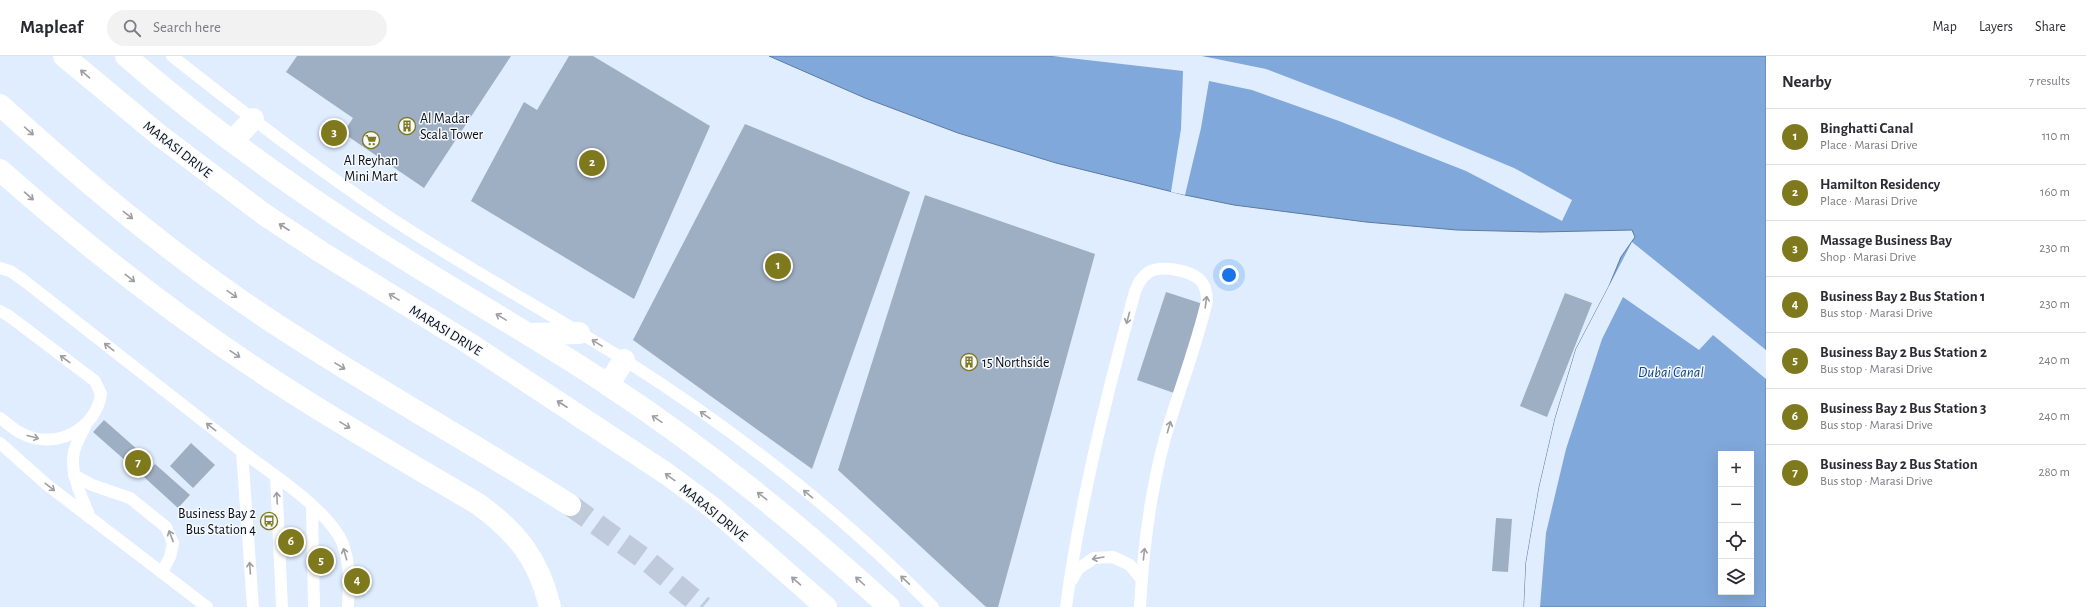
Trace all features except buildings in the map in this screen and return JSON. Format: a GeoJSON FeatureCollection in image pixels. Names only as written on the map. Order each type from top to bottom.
{"type":"FeatureCollection","features":[{"type":"Feature","properties":{"kind":"street","name":"MARASI DRIVE"},"geometry":{"type":"LineString","coordinates":[[64,56],[106,93],[206,172],[265,215],[321,252],[470,344],[667,474],[713,508],[826,607]]}},
{"type":"Feature","properties":{"kind":"street"},"geometry":{"type":"LineString","coordinates":[[126,56],[278,175],[354,227],[530,334],[700,448],[766,499],[830,553],[889,607]]}},
{"type":"Feature","properties":{"kind":"street"},"geometry":{"type":"LineString","coordinates":[[0,105],[112,203],[189,264],[334,362],[490,454],[570,504]]}},
{"type":"Feature","properties":{"kind":"street"},"geometry":{"type":"LineString","coordinates":[[233,141],[253,118]]}},
{"type":"Feature","properties":{"kind":"street"},"geometry":{"type":"LineString","coordinates":[[0,170],[94,250],[154,297],[216,341],[285,387],[478,504],[499,519],[517,537],[533,560],[543,582],[550,607]]}},
{"type":"Feature","properties":{"kind":"street"},"geometry":{"type":"LineString","coordinates":[[530,334],[580,333]]}},
{"type":"Feature","properties":{"kind":"street"},"geometry":{"type":"LineString","coordinates":[[608,385],[624,360]]}},
{"type":"Feature","properties":{"kind":"lane"},"geometry":{"type":"LineString","coordinates":[[172,56],[299,154],[390,217],[624,360],[730,432],[780,470],[877,553],[933,607]]}},
{"type":"Feature","properties":{"kind":"lane"},"geometry":{"type":"LineString","coordinates":[[0,268],[10,271],[22,280],[276,477],[330,522],[340,538],[346,558],[349,580],[348,607]]}},
{"type":"Feature","properties":{"kind":"lane"},"geometry":{"type":"LineString","coordinates":[[1066,607],[1096,439],[1137,286],[1150,272],[1169,269],[1192,275],[1199,279],[1207,293],[1207,301],[1165,440],[1146,533],[1140,607]]}},
{"type":"Feature","properties":{"kind":"lane"},"geometry":{"type":"LineString","coordinates":[[0,311],[9,316],[95,381],[99,387],[101,394],[100,401],[85,427],[74,452],[72,463],[74,475],[90,518]]}},
{"type":"Feature","properties":{"kind":"lane"},"geometry":{"type":"LineString","coordinates":[[0,418],[23,434],[39,439],[55,440],[71,435],[85,427]]}},
{"type":"Feature","properties":{"kind":"lane"},"geometry":{"type":"LineString","coordinates":[[0,443],[46,484],[208,607]]}},
{"type":"Feature","properties":{"kind":"lane"},"geometry":{"type":"LineString","coordinates":[[242,451],[252,607]]}},
{"type":"Feature","properties":{"kind":"lane"},"geometry":{"type":"LineString","coordinates":[[74,475],[92,485],[130,498],[166,527],[173,543],[170,557],[162,572]]}},
{"type":"Feature","properties":{"kind":"lane"},"geometry":{"type":"LineString","coordinates":[[276,477],[282,607]]}},
{"type":"Feature","properties":{"kind":"lane"},"geometry":{"type":"LineString","coordinates":[[312,506],[314,607]]}},
{"type":"Feature","properties":{"kind":"lane"},"geometry":{"type":"LineString","coordinates":[[1069,585],[1078,569],[1094,558],[1113,557],[1130,565],[1142,580]]}},
{"type":"Feature","properties":{"kind":"water","name":"Dubai Canal"},"geometry":{"type":"Polygon","coordinates":[[[769,56],[1766,56],[1766,607],[1524,607],[1526,563],[1539,488],[1555,419],[1576,349],[1609,286],[1621,257],[1635,237],[1632,230],[1541,232],[1457,230],[1366,222],[1234,205],[1185,195],[1056,163],[958,133],[865,98],[769,56]]]}},
{"type":"Feature","properties":{"kind":"pier"},"geometry":{"type":"Polygon","coordinates":[[[1052,56],[1202,56],[1266,69],[1394,118],[1514,168],[1572,200],[1562,221],[1466,171],[1339,121],[1252,90],[1209,81],[1201,128],[1185,195],[1171,192],[1181,129],[1183,71],[1052,56]]]}},
{"type":"Feature","properties":{"kind":"pier"},"geometry":{"type":"Polygon","coordinates":[[[1632,242],[1766,350],[1766,379],[1713,335],[1699,350],[1623,297],[1602,339],[1566,449],[1546,533],[1540,607],[1524,607],[1526,563],[1539,488],[1555,419],[1576,349],[1632,242]]]}},
{"type":"Feature","properties":{"kind":"tunnel"},"geometry":{"type":"LineString","coordinates":[[570,505],[650,563],[703,607]]}},
{"type":"Feature","properties":{"kind":"place","name":"Al Madar Scala Tower"},"geometry":{"type":"Point","coordinates":[407,126]}},
{"type":"Feature","properties":{"kind":"place","name":"Massage Business Bay"},"geometry":{"type":"Point","coordinates":[334,133]}},
{"type":"Feature","properties":{"kind":"place","name":"Al Reyhan Mini Mart"},"geometry":{"type":"Point","coordinates":[371,140]}},
{"type":"Feature","properties":{"kind":"place","name":"Hamilton Residency"},"geometry":{"type":"Point","coordinates":[592,163]}},
{"type":"Feature","properties":{"kind":"place","name":"Binghatti Canal"},"geometry":{"type":"Point","coordinates":[778,266]}},
{"type":"Feature","properties":{"kind":"place","name":"15 Northside"},"geometry":{"type":"Point","coordinates":[969,362]}},
{"type":"Feature","properties":{"kind":"place","name":"Business Bay 2 Bus Station"},"geometry":{"type":"Point","coordinates":[138,463]}},
{"type":"Feature","properties":{"kind":"place","name":"Business Bay 2 Bus Station 4"},"geometry":{"type":"Point","coordinates":[269,521]}},
{"type":"Feature","properties":{"kind":"place","name":"Business Bay 2 Bus Station 3"},"geometry":{"type":"Point","coordinates":[291,542]}},
{"type":"Feature","properties":{"kind":"place","name":"Business Bay 2 Bus Station 2"},"geometry":{"type":"Point","coordinates":[321,561]}},
{"type":"Feature","properties":{"kind":"place","name":"Business Bay 2 Bus Station 1"},"geometry":{"type":"Point","coordinates":[357,581]}}]}
